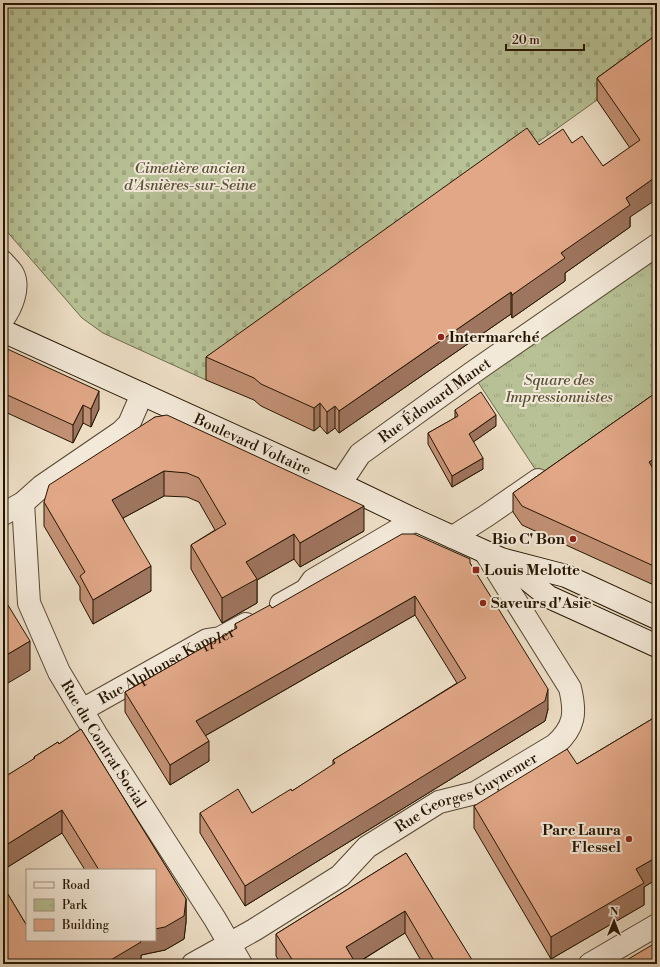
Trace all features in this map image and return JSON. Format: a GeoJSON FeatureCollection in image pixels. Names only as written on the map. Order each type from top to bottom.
{"type":"FeatureCollection","features":[{"type":"Feature","properties":{"kind":"street","name":"Rue Édouard Manet"},"geometry":{"type":"LineString","coordinates":[[340,484],[360,454],[472,373],[657,245]]}},
{"type":"Feature","properties":{"kind":"street"},"geometry":{"type":"LineString","coordinates":[[3,262],[14,274],[15,285],[14,296],[8,312],[3,320]]}},
{"type":"Feature","properties":{"kind":"street","name":"Boulevard Voltaire"},"geometry":{"type":"LineString","coordinates":[[3,331],[493,555],[566,576],[657,618]]}},
{"type":"Feature","properties":{"kind":"street"},"geometry":{"type":"LineString","coordinates":[[3,514],[23,503],[42,486],[121,432],[129,424],[142,394]]}},
{"type":"Feature","properties":{"kind":"street"},"geometry":{"type":"LineString","coordinates":[[453,537],[554,469]]}},
{"type":"Feature","properties":{"kind":"street","name":"Rue du Contrat Social"},"geometry":{"type":"LineString","coordinates":[[23,503],[29,603],[59,672],[216,919],[241,964]]}},
{"type":"Feature","properties":{"kind":"street","name":"Rue Alphonse Kappler"},"geometry":{"type":"LineString","coordinates":[[82,710],[207,640],[220,638],[306,590],[313,580],[415,520]]}},
{"type":"Feature","properties":{"kind":"street","name":"Boulevard Voltaire"},"geometry":{"type":"LineString","coordinates":[[493,555],[549,597],[656,643]]}},
{"type":"Feature","properties":{"kind":"street","name":"Rue Georges Guynemer"},"geometry":{"type":"LineString","coordinates":[[193,964],[297,905],[340,876],[367,847],[439,802],[475,793],[555,745],[565,736],[571,726],[573,714],[573,700],[570,688],[493,555]]}},
{"type":"Feature","properties":{"kind":"street"},"geometry":{"type":"LineString","coordinates":[[590,964],[657,925]]}},
{"type":"Feature","properties":{"kind":"green space","name":"Cimetière ancien d'Asnières-sur-Seine"},"geometry":{"type":"Polygon","coordinates":[[[3,3],[657,3],[657,57],[206,380],[103,333],[82,318],[3,227],[3,3]]]}},
{"type":"Feature","properties":{"kind":"green space","name":"Square des Impressionnistes"},"geometry":{"type":"Polygon","coordinates":[[[657,245],[657,396],[541,478],[472,373],[657,245]]]}},
{"type":"Feature","properties":{"kind":"building"},"geometry":{"type":"Polygon","coordinates":[[[656,35],[657,176],[626,198],[630,205],[561,253],[565,258],[512,295],[511,292],[339,411],[335,406],[327,412],[320,403],[314,408],[261,384],[254,378],[206,357],[527,128],[539,145],[563,129],[572,143],[582,136],[603,166],[640,140],[597,78],[656,35]]]}},
{"type":"Feature","properties":{"kind":"building"},"geometry":{"type":"Polygon","coordinates":[[[3,347],[99,391],[91,409],[83,405],[73,425],[3,393],[3,347]]]}},
{"type":"Feature","properties":{"kind":"building"},"geometry":{"type":"Polygon","coordinates":[[[481,392],[496,415],[469,434],[483,458],[452,476],[428,433],[458,416],[455,410],[481,392]]]}},
{"type":"Feature","properties":{"kind":"building"},"geometry":{"type":"Polygon","coordinates":[[[657,392],[657,457],[649,462],[657,475],[656,567],[522,506],[513,493],[657,392]]]}},
{"type":"Feature","properties":{"kind":"building"},"geometry":{"type":"Polygon","coordinates":[[[167,415],[364,506],[300,543],[294,534],[246,562],[257,579],[222,598],[191,545],[226,524],[199,478],[187,473],[164,471],[112,500],[151,566],[93,600],[80,576],[85,572],[44,502],[49,485],[155,417],[167,415]]]}},
{"type":"Feature","properties":{"kind":"building"},"geometry":{"type":"Polygon","coordinates":[[[402,534],[414,534],[470,559],[470,563],[548,689],[545,701],[245,886],[200,813],[238,789],[252,813],[291,789],[292,791],[335,763],[333,760],[466,678],[415,596],[196,721],[209,741],[170,765],[125,692],[237,628],[235,624],[270,605],[272,608],[402,534]]]}},
{"type":"Feature","properties":{"kind":"building"},"geometry":{"type":"Polygon","coordinates":[[[3,597],[30,641],[3,657],[3,597]]]}},
{"type":"Feature","properties":{"kind":"building"},"geometry":{"type":"Polygon","coordinates":[[[657,716],[657,857],[636,869],[644,883],[551,937],[474,806],[567,749],[577,764],[657,716]]]}},
{"type":"Feature","properties":{"kind":"building"},"geometry":{"type":"Polygon","coordinates":[[[81,729],[186,899],[184,916],[165,927],[156,929],[156,869],[98,869],[62,810],[3,847],[3,778],[58,742],[59,744],[81,729]]]}},
{"type":"Feature","properties":{"kind":"building"},"geometry":{"type":"Polygon","coordinates":[[[406,853],[474,963],[473,964],[436,964],[405,911],[346,947],[356,964],[295,964],[276,934],[406,853]]]}},
{"type":"Feature","properties":{"kind":"building"},"geometry":{"type":"Polygon","coordinates":[[[3,886],[26,924],[26,941],[141,942],[104,964],[3,964],[3,886]]]}},
{"type":"Feature","properties":{"kind":"building"},"geometry":{"type":"Polygon","coordinates":[[[657,942],[657,964],[620,964],[657,942]]]}},
{"type":"Feature","properties":{"kind":"place","name":"Intermarché"},"geometry":{"type":"Point","coordinates":[441,337]}},
{"type":"Feature","properties":{"kind":"place","name":"Bio C' Bon"},"geometry":{"type":"Point","coordinates":[573,539]}},
{"type":"Feature","properties":{"kind":"place","name":"Louis Melotte"},"geometry":{"type":"Point","coordinates":[476,570]}},
{"type":"Feature","properties":{"kind":"place","name":"Saveurs d'Asie"},"geometry":{"type":"Point","coordinates":[483,603]}},
{"type":"Feature","properties":{"kind":"place","name":"Parc Laura Flessel"},"geometry":{"type":"Point","coordinates":[629,839]}}]}
